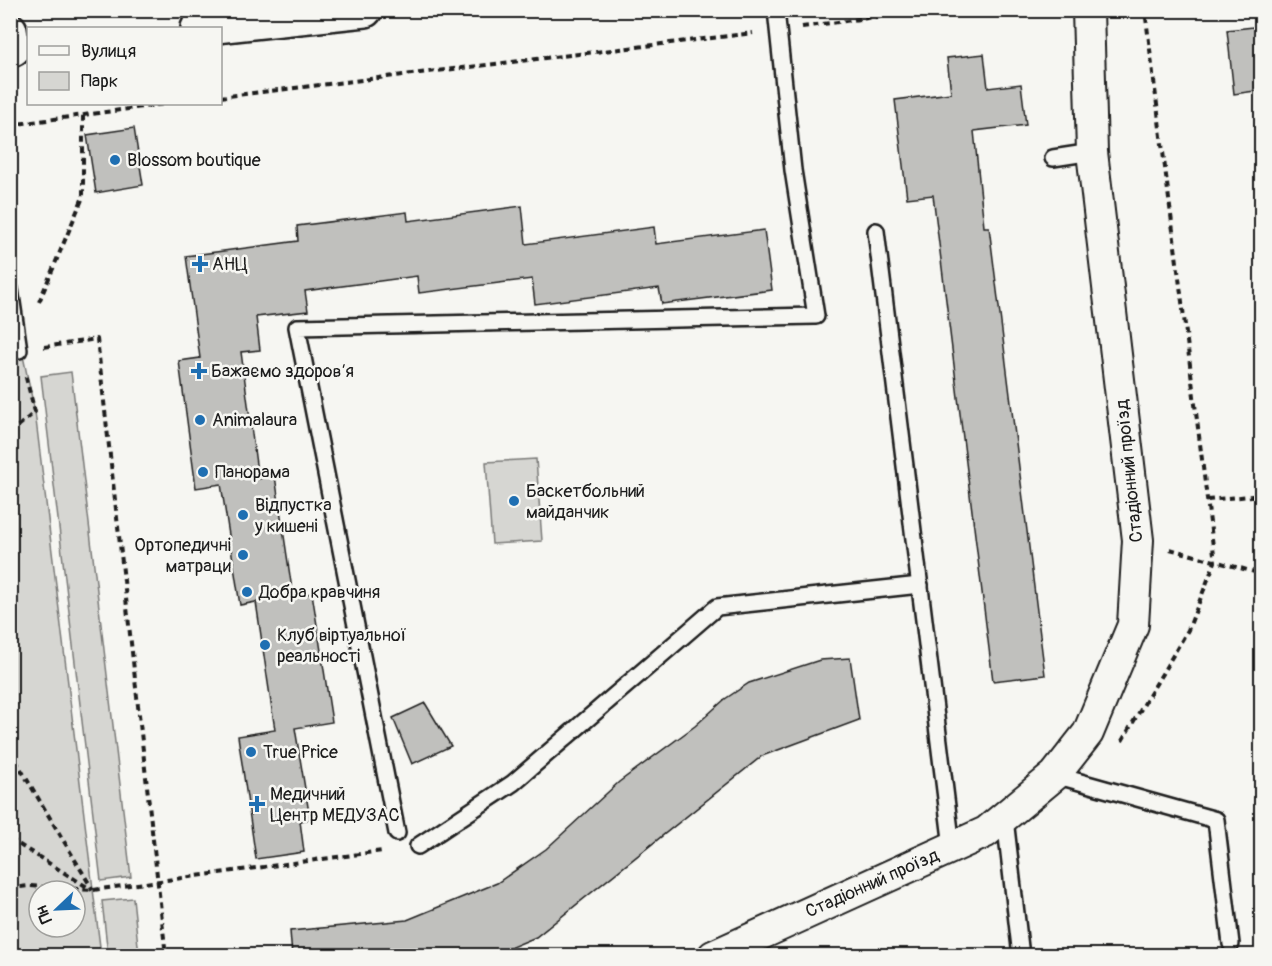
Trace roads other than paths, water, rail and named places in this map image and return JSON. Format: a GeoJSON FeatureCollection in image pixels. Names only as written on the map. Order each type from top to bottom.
{"type":"FeatureCollection","features":[{"type":"Feature","properties":{"kind":"street"},"geometry":{"type":"LineString","coordinates":[[207,27],[365,10]]}},
{"type":"Feature","properties":{"kind":"street","name":"Стадіонний проїзд"},"geometry":{"type":"LineString","coordinates":[[713,956],[986,832],[1005,819],[1055,775],[1088,733],[1133,625],[1138,540],[1092,152],[1089,10]]}},
{"type":"Feature","properties":{"kind":"lane"},"geometry":{"type":"LineString","coordinates":[[397,833],[297,327],[816,316],[794,170],[776,10]]}},
{"type":"Feature","properties":{"kind":"lane"},"geometry":{"type":"LineString","coordinates":[[1053,158],[1092,152]]}},
{"type":"Feature","properties":{"kind":"lane"},"geometry":{"type":"LineString","coordinates":[[876,231],[952,847]]}},
{"type":"Feature","properties":{"kind":"lane"},"geometry":{"type":"LineString","coordinates":[[10,289],[19,350]]}},
{"type":"Feature","properties":{"kind":"lane"},"geometry":{"type":"LineString","coordinates":[[418,846],[513,783],[717,607],[920,585]]}},
{"type":"Feature","properties":{"kind":"lane"},"geometry":{"type":"LineString","coordinates":[[1055,775],[1216,820],[1231,944]]}},
{"type":"Feature","properties":{"kind":"lane"},"geometry":{"type":"LineString","coordinates":[[1005,819],[1021,956]]}},
{"type":"Feature","properties":{"kind":"place","name":"Blossom boutique"},"geometry":{"type":"Point","coordinates":[115,160]}},
{"type":"Feature","properties":{"kind":"place","name":"АНЦ"},"geometry":{"type":"Point","coordinates":[200,264]}},
{"type":"Feature","properties":{"kind":"place","name":"Бажаємо здоровʼя"},"geometry":{"type":"Point","coordinates":[199,371]}},
{"type":"Feature","properties":{"kind":"place","name":"Animalaura"},"geometry":{"type":"Point","coordinates":[200,420]}},
{"type":"Feature","properties":{"kind":"place","name":"Панорама"},"geometry":{"type":"Point","coordinates":[203,472]}},
{"type":"Feature","properties":{"kind":"place","name":"Баскетбольний майданчик"},"geometry":{"type":"Point","coordinates":[514,501]}},
{"type":"Feature","properties":{"kind":"place","name":"Відпустка у кишені"},"geometry":{"type":"Point","coordinates":[243,515]}},
{"type":"Feature","properties":{"kind":"place","name":"Ортопедичні матраци"},"geometry":{"type":"Point","coordinates":[243,555]}},
{"type":"Feature","properties":{"kind":"place","name":"Добра кравчиня"},"geometry":{"type":"Point","coordinates":[247,592]}},
{"type":"Feature","properties":{"kind":"place","name":"Клуб віртуальної реальності"},"geometry":{"type":"Point","coordinates":[265,645]}},
{"type":"Feature","properties":{"kind":"place","name":"True Price"},"geometry":{"type":"Point","coordinates":[251,752]}},
{"type":"Feature","properties":{"kind":"place","name":"Медичний Центр МЕДУЗАС"},"geometry":{"type":"Point","coordinates":[257,804]}}]}
